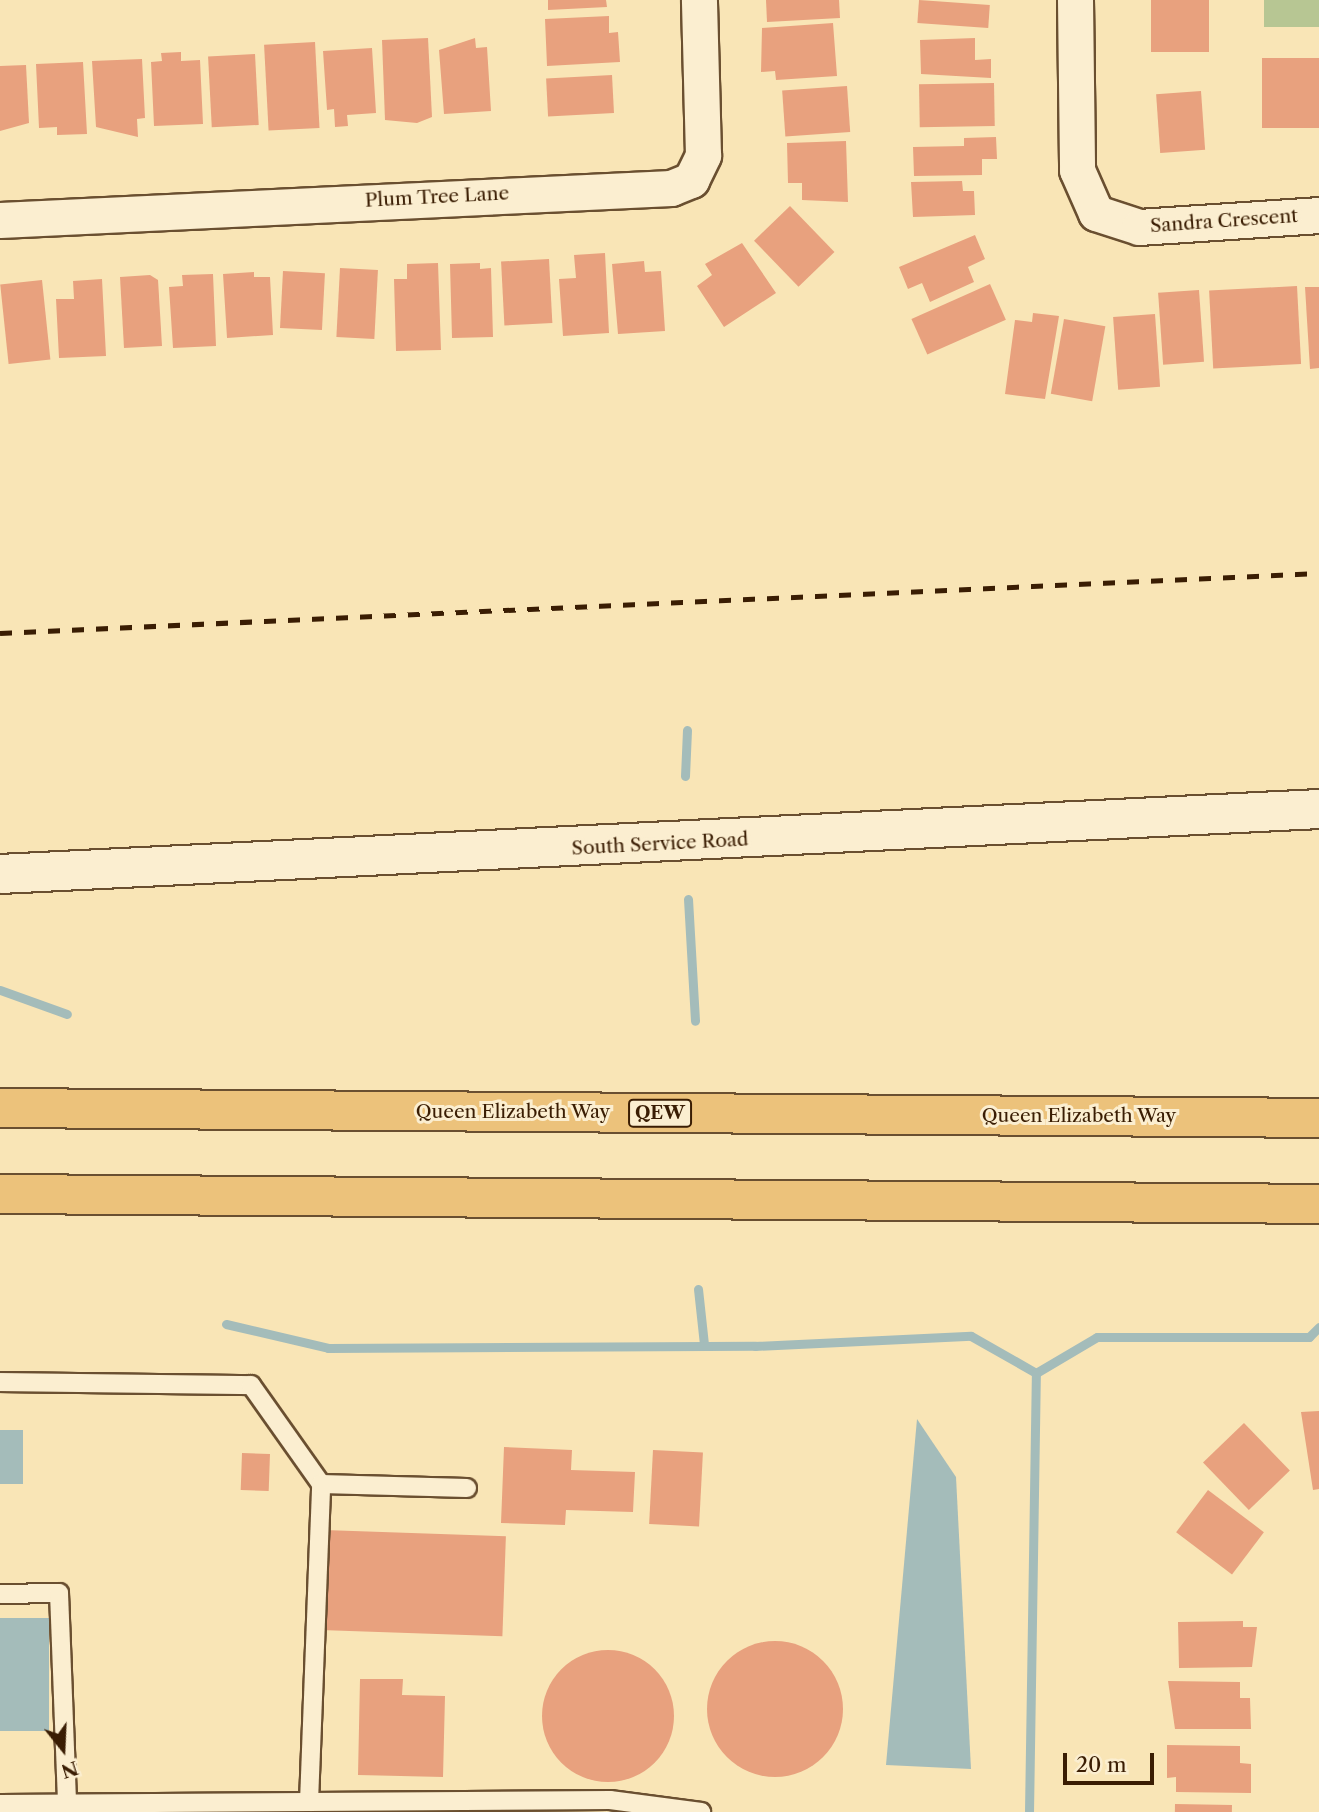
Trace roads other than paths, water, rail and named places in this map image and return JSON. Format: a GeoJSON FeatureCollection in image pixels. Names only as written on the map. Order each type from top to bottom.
{"type":"FeatureCollection","features":[{"type":"Feature","properties":{"kind":"highway","name":"Queen Elizabeth Way"},"geometry":{"type":"LineString","coordinates":[[0,1108],[1319,1118]]}},
{"type":"Feature","properties":{"kind":"highway"},"geometry":{"type":"LineString","coordinates":[[0,1194],[1319,1203]]}},
{"type":"Feature","properties":{"kind":"street","name":"Plum Tree Lane"},"geometry":{"type":"LineString","coordinates":[[0,219],[671,188],[691,180],[703,155],[699,0]]}},
{"type":"Feature","properties":{"kind":"street","name":"Sandra Crescent"},"geometry":{"type":"LineString","coordinates":[[1075,0],[1077,170],[1096,213],[1139,227],[1319,215]]}},
{"type":"Feature","properties":{"kind":"street","name":"South Service Road"},"geometry":{"type":"LineString","coordinates":[[0,874],[1319,809]]}},
{"type":"Feature","properties":{"kind":"lane"},"geometry":{"type":"LineString","coordinates":[[0,1382],[251,1385],[321,1483],[309,1802]]}},
{"type":"Feature","properties":{"kind":"lane"},"geometry":{"type":"LineString","coordinates":[[321,1483],[467,1488]]}},
{"type":"Feature","properties":{"kind":"lane"},"geometry":{"type":"LineString","coordinates":[[0,1594],[59,1593],[66,1803]]}},
{"type":"Feature","properties":{"kind":"lane"},"geometry":{"type":"LineString","coordinates":[[0,1804],[309,1802],[416,1807],[610,1800],[701,1812]]}},
{"type":"Feature","properties":{"kind":"water"},"geometry":{"type":"Polygon","coordinates":[[[917,1419],[956,1477],[971,1769],[886,1765],[917,1419]]]}},
{"type":"Feature","properties":{"kind":"water"},"geometry":{"type":"Polygon","coordinates":[[[0,1430],[23,1430],[23,1484],[0,1484],[0,1430]]]}},
{"type":"Feature","properties":{"kind":"water"},"geometry":{"type":"Polygon","coordinates":[[[0,1618],[49,1618],[49,1731],[0,1731],[0,1618]]]}},
{"type":"Feature","properties":{"kind":"waterway"},"geometry":{"type":"LineString","coordinates":[[685,776],[687,730]]}},
{"type":"Feature","properties":{"kind":"waterway"},"geometry":{"type":"LineString","coordinates":[[688,899],[695,1021]]}},
{"type":"Feature","properties":{"kind":"waterway"},"geometry":{"type":"LineString","coordinates":[[0,990],[67,1014]]}},
{"type":"Feature","properties":{"kind":"waterway"},"geometry":{"type":"LineString","coordinates":[[698,1289],[704,1344]]}},
{"type":"Feature","properties":{"kind":"waterway"},"geometry":{"type":"LineString","coordinates":[[226,1324],[328,1348],[755,1346],[971,1336],[1036,1373]]}},
{"type":"Feature","properties":{"kind":"waterway"},"geometry":{"type":"LineString","coordinates":[[1036,1373],[1097,1337],[1309,1337],[1319,1327]]}},
{"type":"Feature","properties":{"kind":"waterway"},"geometry":{"type":"LineString","coordinates":[[1029,1812],[1036,1373]]}},
{"type":"Feature","properties":{"kind":"railway"},"geometry":{"type":"LineString","coordinates":[[0,633],[1319,573]]}}]}
